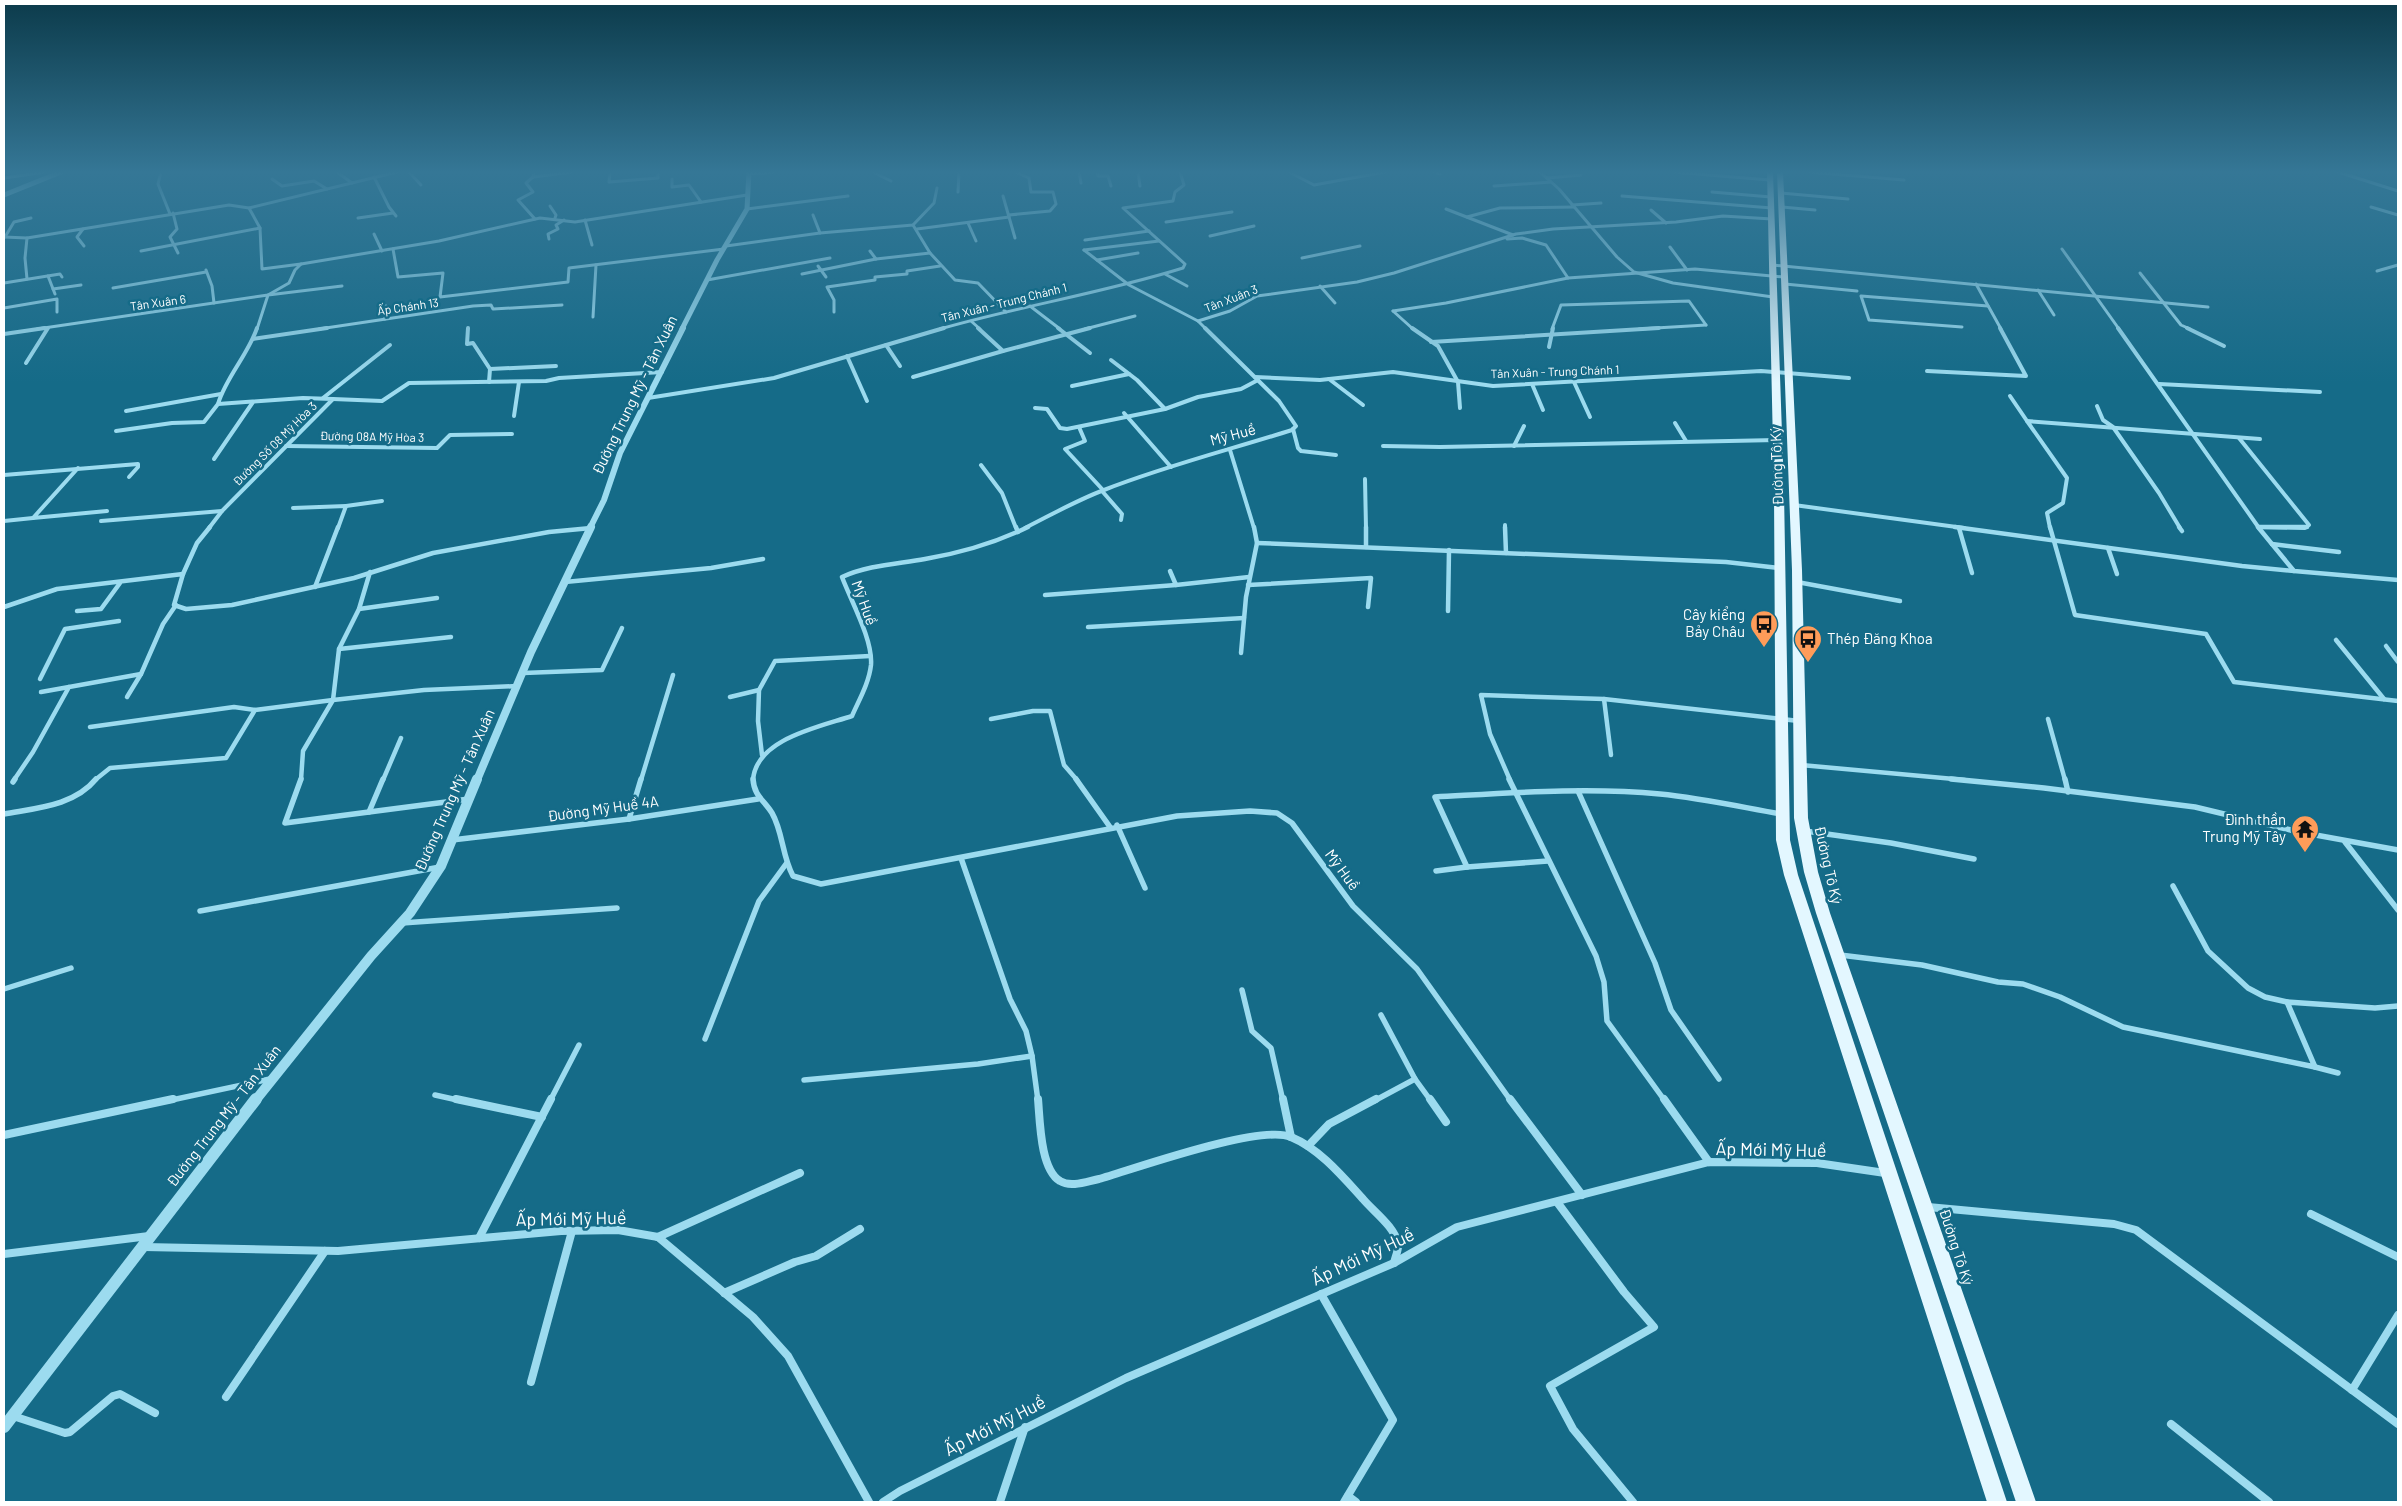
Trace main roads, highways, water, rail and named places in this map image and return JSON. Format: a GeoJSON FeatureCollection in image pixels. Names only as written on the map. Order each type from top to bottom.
{"type":"FeatureCollection","features":[{"type":"Feature","properties":{"kind":"main road","name":"Đường Tô Ký"},"geometry":{"type":"LineString","coordinates":[[1777,242],[1789,374],[1797,582],[1802,830],[1811,872],[1837,955],[2026,1502]]}},
{"type":"Feature","properties":{"kind":"main road","name":"Đường Tô Ký"},"geometry":{"type":"LineString","coordinates":[[1779,274],[1773,297],[1780,568],[1783,840],[1791,875],[1997,1502]]}},
{"type":"Feature","properties":{"kind":"main road"},"geometry":{"type":"LineString","coordinates":[[1781,763],[1801,765]]}},
{"type":"Feature","properties":{"kind":"place","name":"Cây kiểng Bảy Châu"},"geometry":{"type":"Point","coordinates":[1764,648]}},
{"type":"Feature","properties":{"kind":"place","name":"Thép Đăng Khoa"},"geometry":{"type":"Point","coordinates":[1808,663]}},
{"type":"Feature","properties":{"kind":"place","name":"Đình thần Trung Mỹ Tây"},"geometry":{"type":"Point","coordinates":[2305,853]}}]}
